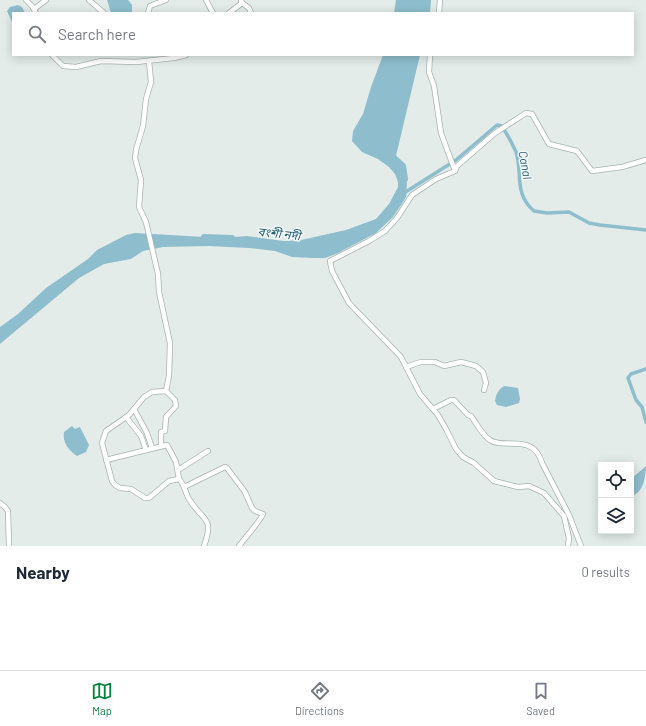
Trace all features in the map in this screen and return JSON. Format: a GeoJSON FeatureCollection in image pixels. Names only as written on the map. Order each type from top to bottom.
{"type":"FeatureCollection","features":[{"type":"Feature","properties":{"kind":"street"},"geometry":{"type":"LineString","coordinates":[[26,0],[35,11],[46,0]]}},
{"type":"Feature","properties":{"kind":"street"},"geometry":{"type":"LineString","coordinates":[[88,0],[103,12]]}},
{"type":"Feature","properties":{"kind":"street"},"geometry":{"type":"LineString","coordinates":[[148,12],[150,6],[166,0]]}},
{"type":"Feature","properties":{"kind":"street"},"geometry":{"type":"LineString","coordinates":[[206,0],[212,12]]}},
{"type":"Feature","properties":{"kind":"street"},"geometry":{"type":"LineString","coordinates":[[439,12],[440,0]]}},
{"type":"Feature","properties":{"kind":"street"},"geometry":{"type":"LineString","coordinates":[[230,12],[242,2],[249,8],[251,12]]}},
{"type":"Feature","properties":{"kind":"street"},"geometry":{"type":"LineString","coordinates":[[53,56],[58,63],[68,67],[76,67],[106,60],[126,63],[182,56]]}},
{"type":"Feature","properties":{"kind":"street"},"geometry":{"type":"LineString","coordinates":[[106,60],[108,56]]}},
{"type":"Feature","properties":{"kind":"street"},"geometry":{"type":"LineString","coordinates":[[151,56],[148,60],[151,82],[146,98],[143,126],[136,150],[136,158],[141,180],[139,208],[146,222],[158,274],[160,298],[170,343],[169,376],[166,391]]}},
{"type":"Feature","properties":{"kind":"street"},"geometry":{"type":"LineString","coordinates":[[430,56],[429,72],[434,86],[441,133],[455,171]]}},
{"type":"Feature","properties":{"kind":"street"},"geometry":{"type":"LineString","coordinates":[[568,546],[567,527],[564,516],[558,507],[544,494],[529,486],[518,488],[494,482],[474,463],[463,457],[456,449],[451,437],[433,409],[420,394],[406,367],[393,348],[350,303],[332,271],[330,261],[369,241],[385,230],[397,218],[412,195],[436,179],[455,171],[457,166],[495,133],[526,113],[532,114],[548,144],[577,151],[592,171],[622,167],[646,160]]}},
{"type":"Feature","properties":{"kind":"street"},"geometry":{"type":"LineString","coordinates":[[406,367],[421,362],[435,362],[444,366],[460,362],[476,366],[483,372],[486,383],[484,390]]}},
{"type":"Feature","properties":{"kind":"street"},"geometry":{"type":"LineString","coordinates":[[166,391],[148,394],[126,417],[106,431],[102,443],[112,481],[115,485],[123,489],[131,489],[145,498],[154,496],[169,481],[179,480]]}},
{"type":"Feature","properties":{"kind":"street"},"geometry":{"type":"LineString","coordinates":[[161,446],[161,432],[165,431],[166,417],[176,406],[175,400],[166,391]]}},
{"type":"Feature","properties":{"kind":"street"},"geometry":{"type":"LineString","coordinates":[[433,409],[454,400],[468,415],[471,416],[490,440],[495,443],[518,443],[531,448],[540,454],[542,463],[569,515],[581,546]]}},
{"type":"Feature","properties":{"kind":"street"},"geometry":{"type":"LineString","coordinates":[[134,409],[147,433],[152,448]]}},
{"type":"Feature","properties":{"kind":"street"},"geometry":{"type":"LineString","coordinates":[[126,417],[141,436],[146,450]]}},
{"type":"Feature","properties":{"kind":"street"},"geometry":{"type":"LineString","coordinates":[[106,460],[152,448],[168,446],[178,470],[179,480],[184,487],[188,498],[208,523],[209,530],[204,546]]}},
{"type":"Feature","properties":{"kind":"street"},"geometry":{"type":"LineString","coordinates":[[178,470],[208,451]]}},
{"type":"Feature","properties":{"kind":"street"},"geometry":{"type":"LineString","coordinates":[[184,487],[225,467],[227,468],[245,492],[252,508],[263,514],[262,519],[252,527],[246,539],[239,546]]}},
{"type":"Feature","properties":{"kind":"street"},"geometry":{"type":"LineString","coordinates":[[0,503],[8,511],[9,546]]}},
{"type":"Feature","properties":{"kind":"water"},"geometry":{"type":"Polygon","coordinates":[[[107,0],[128,0],[132,5],[132,12],[111,12],[107,0]]]}},
{"type":"Feature","properties":{"kind":"water"},"geometry":{"type":"Polygon","coordinates":[[[396,0],[431,0],[430,12],[394,12],[396,0]]]}},
{"type":"Feature","properties":{"kind":"water"},"geometry":{"type":"Polygon","coordinates":[[[18,5],[22,7],[24,12],[12,12],[12,22],[7,11],[10,7],[18,5]]]}},
{"type":"Feature","properties":{"kind":"water"},"geometry":{"type":"Polygon","coordinates":[[[383,56],[420,56],[395,160],[404,173],[407,182],[406,197],[393,217],[376,233],[336,254],[325,258],[292,257],[275,251],[209,246],[163,247],[143,251],[131,259],[104,264],[79,278],[0,344],[0,327],[18,314],[46,288],[88,259],[97,250],[126,235],[135,233],[222,238],[247,236],[284,241],[301,240],[346,230],[376,219],[389,204],[398,187],[398,182],[395,174],[389,167],[378,159],[362,152],[352,141],[353,131],[363,114],[383,56]]]}},
{"type":"Feature","properties":{"kind":"water"},"geometry":{"type":"Polygon","coordinates":[[[504,386],[518,388],[520,399],[519,403],[506,407],[497,405],[495,401],[497,394],[504,386]]]}},
{"type":"Feature","properties":{"kind":"water"},"geometry":{"type":"Polygon","coordinates":[[[72,426],[75,429],[80,427],[89,445],[86,452],[77,456],[71,452],[64,439],[64,432],[72,426]]]}},
{"type":"Feature","properties":{"kind":"water"},"geometry":{"type":"Polygon","coordinates":[[[646,466],[645,479],[642,487],[634,495],[634,476],[646,466]]]}},
{"type":"Feature","properties":{"kind":"waterway","name":"Canal"},"geometry":{"type":"LineString","coordinates":[[404,193],[456,160],[497,125],[502,126],[516,152],[523,197],[534,211],[547,213],[569,212],[589,223],[646,230]]}},
{"type":"Feature","properties":{"kind":"waterway","name":"বংশী নদী"},"geometry":{"type":"LineString","coordinates":[[390,154],[403,166],[405,179]]}},
{"type":"Feature","properties":{"kind":"waterway","name":"বংশী নদী"},"geometry":{"type":"LineString","coordinates":[[204,237],[232,238]]}},
{"type":"Feature","properties":{"kind":"waterway"},"geometry":{"type":"LineString","coordinates":[[646,369],[631,374],[628,378],[636,400],[642,407],[646,422]]}}]}
